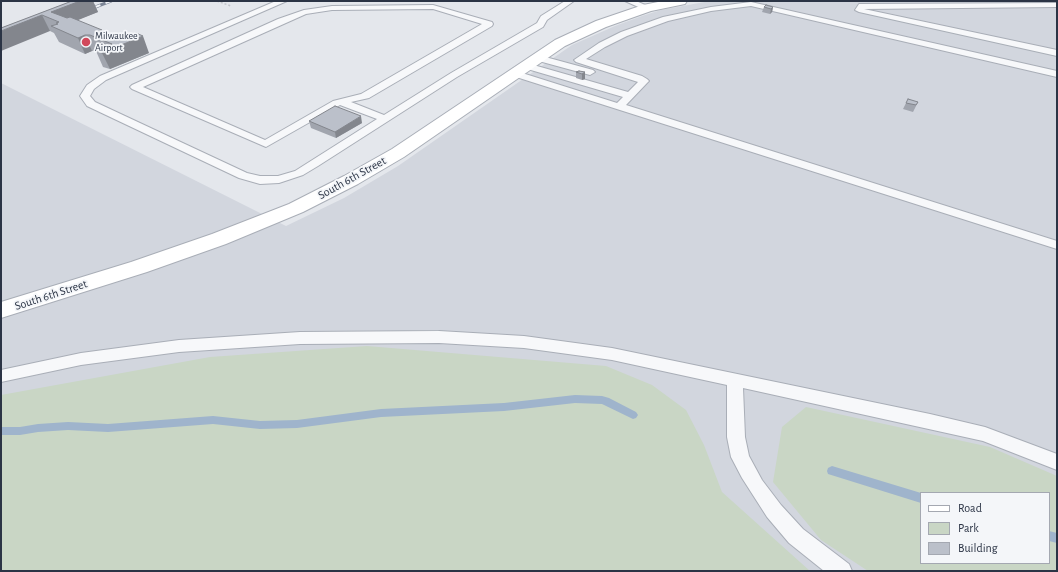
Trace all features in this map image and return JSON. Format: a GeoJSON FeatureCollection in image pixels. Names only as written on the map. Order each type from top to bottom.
{"type":"FeatureCollection","features":[{"type":"Feature","properties":{"kind":"street","name":"South 6th Street"},"geometry":{"type":"LineString","coordinates":[[1,310],[139,267],[219,239],[296,208],[398,153],[560,43],[601,24],[648,8],[680,1]]}},
{"type":"Feature","properties":{"kind":"lane"},"geometry":{"type":"LineString","coordinates":[[283,1],[103,78],[90,87],[85,96],[91,104],[243,176],[260,180],[279,179],[299,173],[356,132],[386,119],[454,75],[517,40],[540,25],[544,18],[571,1]]}},
{"type":"Feature","properties":{"kind":"lane"},"geometry":{"type":"LineString","coordinates":[[629,1],[648,8]]}},
{"type":"Feature","properties":{"kind":"lane"},"geometry":{"type":"LineString","coordinates":[[1057,5],[1033,3],[862,6],[859,10],[1057,54]]}},
{"type":"Feature","properties":{"kind":"lane"},"geometry":{"type":"LineString","coordinates":[[630,96],[644,81],[639,78],[579,60],[602,45],[624,34],[666,19],[711,9],[751,4],[1057,74]]}},
{"type":"Feature","properties":{"kind":"lane"},"geometry":{"type":"LineString","coordinates":[[432,7],[489,24],[365,96],[341,102],[320,117],[266,144],[135,87],[281,20],[317,9],[432,7]]}},
{"type":"Feature","properties":{"kind":"lane"},"geometry":{"type":"LineString","coordinates":[[527,66],[630,96],[1057,245]]}},
{"type":"Feature","properties":{"kind":"lane"},"geometry":{"type":"LineString","coordinates":[[527,66],[630,96]]}},
{"type":"Feature","properties":{"kind":"lane"},"geometry":{"type":"LineString","coordinates":[[527,66],[630,96]]}},
{"type":"Feature","properties":{"kind":"lane"},"geometry":{"type":"LineString","coordinates":[[341,102],[386,119]]}},
{"type":"Feature","properties":{"kind":"lane"},"geometry":{"type":"LineString","coordinates":[[1,376],[81,359],[178,346],[300,338],[439,337],[524,342],[612,354],[930,421],[985,434],[1057,462]]}},
{"type":"Feature","properties":{"kind":"lane"},"geometry":{"type":"LineString","coordinates":[[735,380],[736,437],[740,457],[748,472],[774,511],[796,536],[842,571]]}},
{"type":"Feature","properties":{"kind":"shaded area"},"geometry":{"type":"Polygon","coordinates":[[[710,1],[1057,1],[1057,571],[1,571],[1,83],[286,226],[344,198],[398,166],[572,45],[642,16],[661,10],[710,1]]]}},
{"type":"Feature","properties":{"kind":"green space"},"geometry":{"type":"Polygon","coordinates":[[[367,346],[606,366],[652,385],[686,410],[704,445],[722,492],[810,571],[1,571],[1,395],[210,357],[367,346]]]}},
{"type":"Feature","properties":{"kind":"green space"},"geometry":{"type":"Polygon","coordinates":[[[806,407],[990,447],[1057,476],[1057,571],[868,571],[821,540],[773,482],[782,427],[806,407]]]}},
{"type":"Feature","properties":{"kind":"building"},"geometry":{"type":"Polygon","coordinates":[[[72,1],[80,1],[51,12],[67,18],[70,17],[102,30],[100,31],[120,40],[136,33],[143,36],[102,53],[95,50],[112,44],[90,35],[85,35],[78,38],[51,26],[58,24],[56,23],[59,22],[42,15],[1,31],[1,28],[72,1]]]}},
{"type":"Feature","properties":{"kind":"building"},"geometry":{"type":"Polygon","coordinates":[[[766,5],[773,7],[771,9],[764,7],[766,5]]]}},
{"type":"Feature","properties":{"kind":"building"},"geometry":{"type":"Polygon","coordinates":[[[576,72],[585,72],[582,74],[576,72]]]}},
{"type":"Feature","properties":{"kind":"building"},"geometry":{"type":"Polygon","coordinates":[[[908,99],[918,102],[916,105],[906,103],[908,99]]]}},
{"type":"Feature","properties":{"kind":"building"},"geometry":{"type":"Polygon","coordinates":[[[335,106],[361,116],[335,132],[309,121],[335,106]]]}},
{"type":"Feature","properties":{"kind":"waterway"},"geometry":{"type":"LineString","coordinates":[[1,431],[20,431],[68,426],[108,428],[213,420],[260,425],[297,424],[381,413],[504,407],[575,399],[602,400],[609,402],[633,415]]}},
{"type":"Feature","properties":{"kind":"waterway"},"geometry":{"type":"LineString","coordinates":[[832,471],[920,498]]}},
{"type":"Feature","properties":{"kind":"waterway"},"geometry":{"type":"LineString","coordinates":[[1050,536],[1057,538]]}},
{"type":"Feature","properties":{"kind":"railway"},"geometry":{"type":"LineString","coordinates":[[85,11],[111,1]]}},
{"type":"Feature","properties":{"kind":"place","name":"Milwaukee Airport"},"geometry":{"type":"Point","coordinates":[86,42]}}]}
